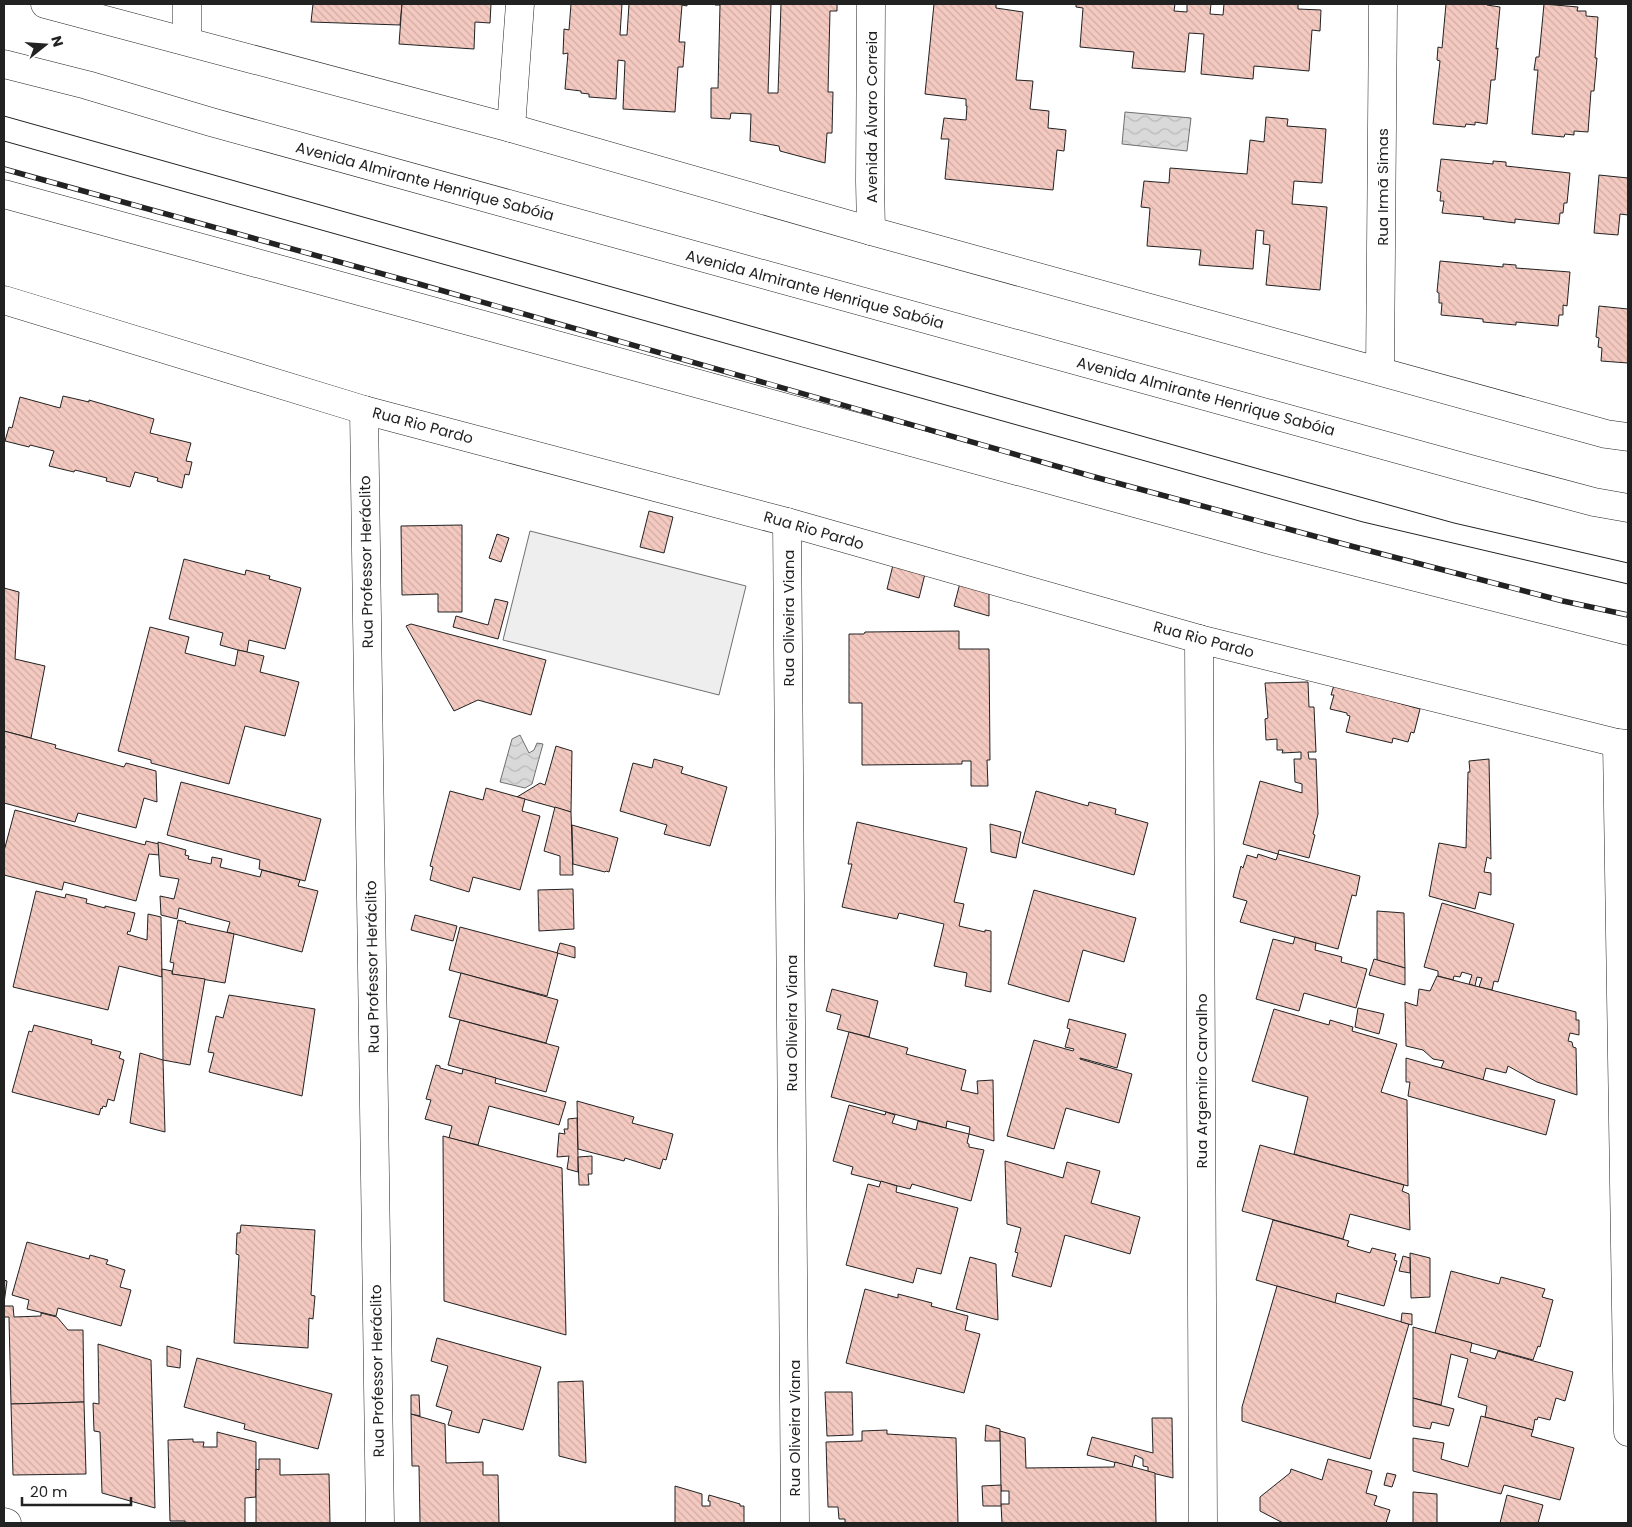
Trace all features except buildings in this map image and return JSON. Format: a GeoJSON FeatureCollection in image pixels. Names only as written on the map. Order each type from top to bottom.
{"type":"FeatureCollection","features":[{"type":"Feature","properties":{"kind":"main road"},"geometry":{"type":"LineString","coordinates":[[45,4],[511,128],[871,231],[1606,434],[1628,437]]}},
{"type":"Feature","properties":{"kind":"main road"},"geometry":{"type":"LineString","coordinates":[[187,4],[187,41]]}},
{"type":"Feature","properties":{"kind":"main road"},"geometry":{"type":"LineString","coordinates":[[511,128],[520,4]]}},
{"type":"Feature","properties":{"kind":"main road","name":"Avenida Álvaro Correia"},"geometry":{"type":"LineString","coordinates":[[871,4],[871,231]]}},
{"type":"Feature","properties":{"kind":"main road","name":"Rua Irmã Simas"},"geometry":{"type":"LineString","coordinates":[[1380,371],[1383,4]]}},
{"type":"Feature","properties":{"kind":"main road","name":"Avenida Almirante Henrique Sabóia"},"geometry":{"type":"LineString","coordinates":[[4,64],[87,85],[230,128],[1470,469],[1594,502],[1628,508]]}},
{"type":"Feature","properties":{"kind":"main road"},"geometry":{"type":"LineString","coordinates":[[4,194],[1270,540],[1628,631]]}},
{"type":"Feature","properties":{"kind":"main road","name":"Rua Rio Pardo"},"geometry":{"type":"LineString","coordinates":[[4,300],[364,410],[788,522],[1199,639],[1623,744]]}},
{"type":"Feature","properties":{"kind":"main road","name":"Rua Professor Heráclito"},"geometry":{"type":"LineString","coordinates":[[364,410],[380,1523]]}},
{"type":"Feature","properties":{"kind":"main road","name":"Rua Oliveira Viana"},"geometry":{"type":"LineString","coordinates":[[788,522],[795,1523]]}},
{"type":"Feature","properties":{"kind":"main road","name":"Rua Argemiro Carvalho"},"geometry":{"type":"LineString","coordinates":[[1199,639],[1204,1523]]}},
{"type":"Feature","properties":{"kind":"main road"},"geometry":{"type":"LineString","coordinates":[[1623,744],[1628,1432]]}},
{"type":"Feature","properties":{"kind":"shaded area"},"geometry":{"type":"Polygon","coordinates":[[[530,531],[746,586],[719,695],[503,640],[530,531]]]}},
{"type":"Feature","properties":{"kind":"water"},"geometry":{"type":"Polygon","coordinates":[[[1125,112],[1191,118],[1187,151],[1122,144],[1125,112]]]}},
{"type":"Feature","properties":{"kind":"water"},"geometry":{"type":"Polygon","coordinates":[[[520,735],[529,753],[534,750],[537,743],[543,744],[532,784],[525,788],[500,782],[512,739],[520,735]]]}},
{"type":"Feature","properties":{"kind":"tram line"},"geometry":{"type":"LineString","coordinates":[[4,116],[1454,523],[1628,563]]}},
{"type":"Feature","properties":{"kind":"tram line"},"geometry":{"type":"LineString","coordinates":[[4,141],[1363,522],[1628,584]]}},
{"type":"Feature","properties":{"kind":"railway"},"geometry":{"type":"LineString","coordinates":[[4,169],[419,284],[1091,476],[1563,601],[1628,615]]}}]}
